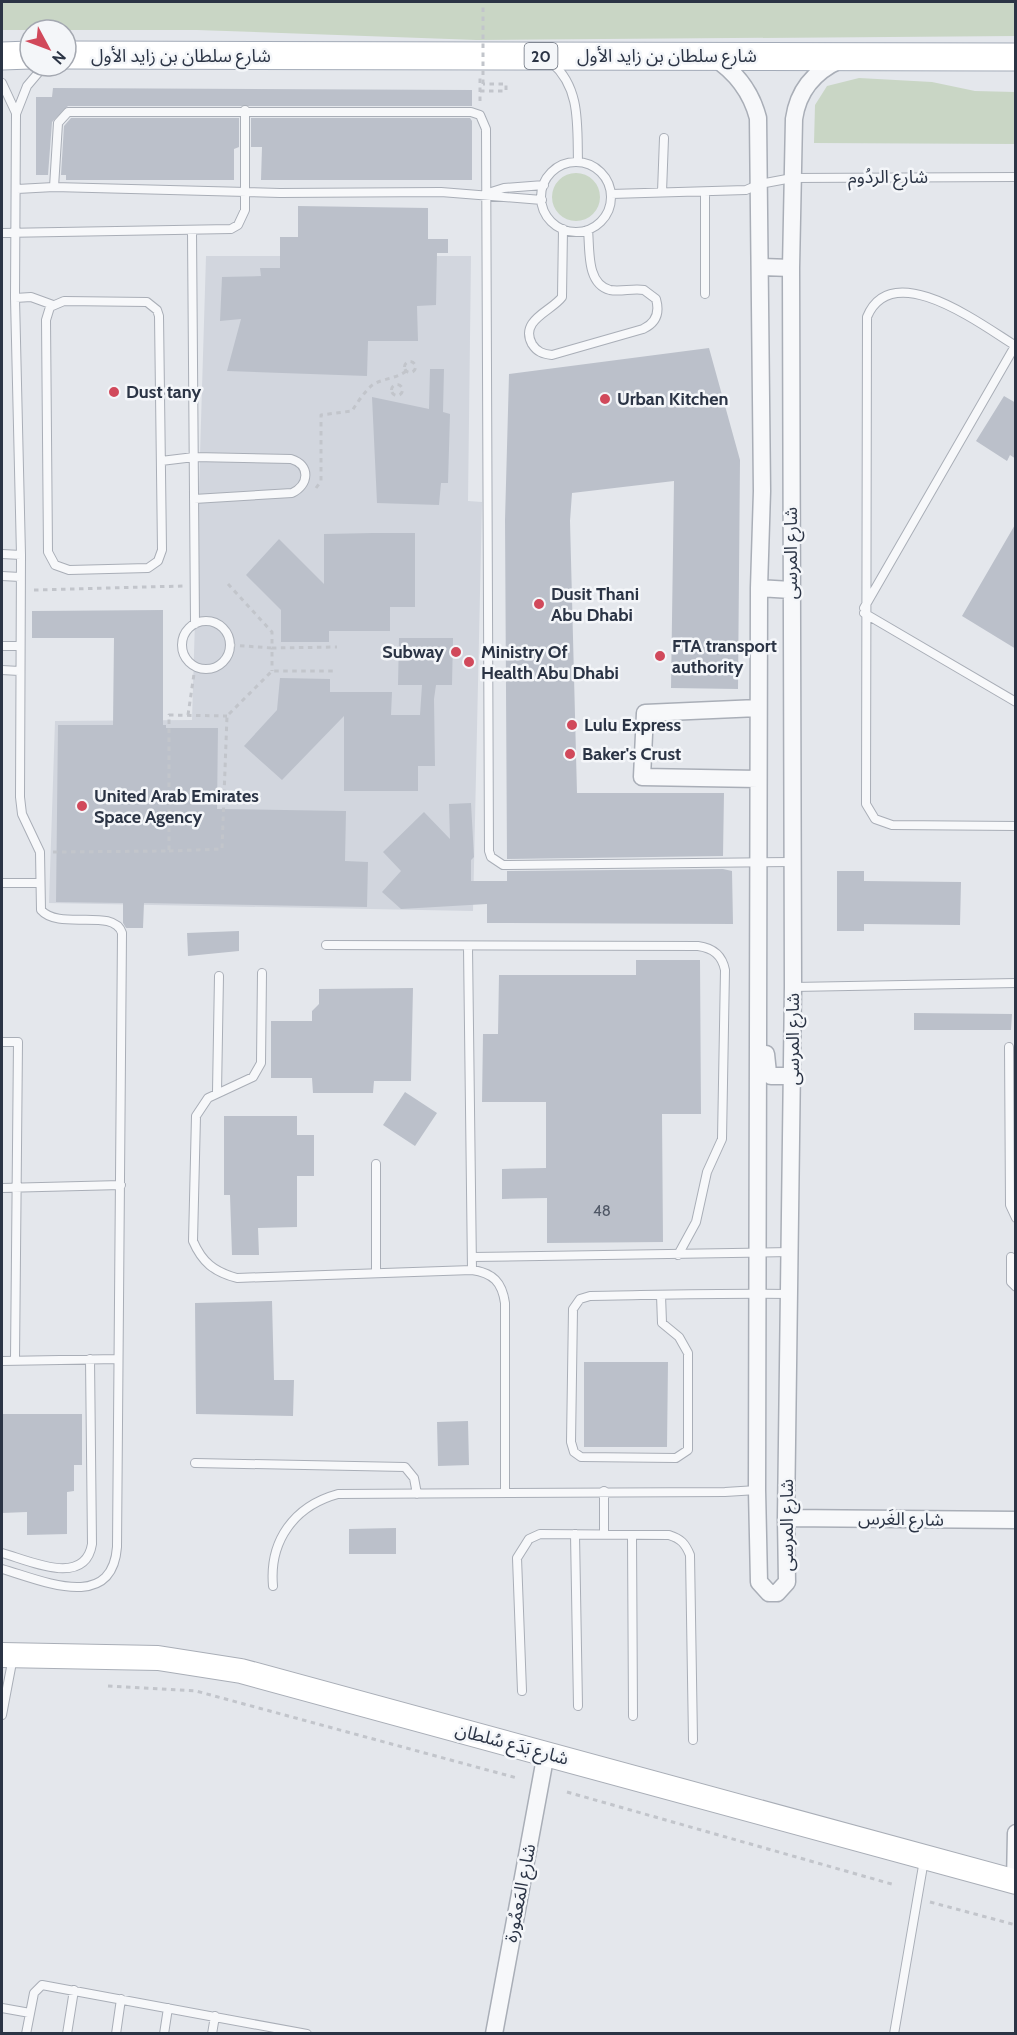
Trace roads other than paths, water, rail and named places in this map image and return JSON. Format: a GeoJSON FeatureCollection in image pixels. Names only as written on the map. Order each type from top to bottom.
{"type":"FeatureCollection","features":[{"type":"Feature","properties":{"kind":"main road","name":"شارع سلطان بن زايد الأول"},"geometry":{"type":"LineString","coordinates":[[78,55],[1016,57]]}},
{"type":"Feature","properties":{"kind":"main road"},"geometry":{"type":"LineString","coordinates":[[2,56],[18,56]]}},
{"type":"Feature","properties":{"kind":"street","name":"شارع المرسى"},"geometry":{"type":"LineString","coordinates":[[712,57],[735,74],[755,108],[758,118],[762,491],[758,779],[757,1490],[759,1582],[769,1593],[784,1589],[787,1582],[793,1076],[791,268],[794,120],[799,97],[819,72],[849,56]]}},
{"type":"Feature","properties":{"kind":"street"},"geometry":{"type":"LineString","coordinates":[[760,267],[791,268]]}},
{"type":"Feature","properties":{"kind":"street"},"geometry":{"type":"LineString","coordinates":[[762,491],[791,492]]}},
{"type":"Feature","properties":{"kind":"street"},"geometry":{"type":"LineString","coordinates":[[759,588],[791,590]]}},
{"type":"Feature","properties":{"kind":"street"},"geometry":{"type":"LineString","coordinates":[[758,779],[642,777],[645,713],[759,708]]}},
{"type":"Feature","properties":{"kind":"street"},"geometry":{"type":"LineString","coordinates":[[758,993],[767,1003],[768,1073],[775,1077],[793,1076]]}},
{"type":"Feature","properties":{"kind":"street","name":"شارع الغَرس"},"geometry":{"type":"LineString","coordinates":[[786,1518],[1016,1521]]}},
{"type":"Feature","properties":{"kind":"street","name":"شارع بَدَع سُلطان"},"geometry":{"type":"LineString","coordinates":[[8,1655],[158,1658],[214,1665],[546,1753],[1015,1882]]}},
{"type":"Feature","properties":{"kind":"street","name":"شارع المَعمُورة"},"geometry":{"type":"LineString","coordinates":[[494,2034],[546,1753]]}},
{"type":"Feature","properties":{"kind":"street"},"geometry":{"type":"LineString","coordinates":[[1015,1882],[1016,1833]]}},
{"type":"Feature","properties":{"kind":"lane"},"geometry":{"type":"LineString","coordinates":[[541,56],[553,63],[570,85],[576,113],[578,162]]}},
{"type":"Feature","properties":{"kind":"lane"},"geometry":{"type":"LineString","coordinates":[[2,1569],[78,1588],[98,1583],[113,1567],[117,1546],[122,933],[117,924],[107,921],[60,919],[45,914],[39,905],[40,852],[22,814],[20,797],[21,555],[15,298],[16,114],[27,86],[34,78]]}},
{"type":"Feature","properties":{"kind":"lane"},"geometry":{"type":"LineString","coordinates":[[2,83],[16,114]]}},
{"type":"Feature","properties":{"kind":"lane"},"geometry":{"type":"LineString","coordinates":[[2,233],[223,231],[238,225],[245,210],[245,110]]}},
{"type":"Feature","properties":{"kind":"lane"},"geometry":{"type":"LineString","coordinates":[[54,187],[58,123],[68,112],[245,110],[471,112],[480,115],[486,129],[489,851],[492,857],[503,865],[791,862]]}},
{"type":"Feature","properties":{"kind":"lane"},"geometry":{"type":"LineString","coordinates":[[662,192],[664,138]]}},
{"type":"Feature","properties":{"kind":"lane"},"geometry":{"type":"LineString","coordinates":[[578,162],[586,163],[600,171],[610,185],[611,203],[603,219],[588,230],[563,230],[548,217],[542,200],[544,185],[556,168],[578,162]]}},
{"type":"Feature","properties":{"kind":"lane","name":"شارع الردُوم"},"geometry":{"type":"LineString","coordinates":[[611,194],[746,190],[760,184],[792,178],[1016,177]]}},
{"type":"Feature","properties":{"kind":"lane"},"geometry":{"type":"LineString","coordinates":[[485,194],[504,188],[544,185]]}},
{"type":"Feature","properties":{"kind":"lane"},"geometry":{"type":"LineString","coordinates":[[17,189],[54,187],[244,192],[485,194],[542,200]]}},
{"type":"Feature","properties":{"kind":"lane"},"geometry":{"type":"LineString","coordinates":[[705,192],[705,294]]}},
{"type":"Feature","properties":{"kind":"lane"},"geometry":{"type":"LineString","coordinates":[[563,230],[562,297],[556,305],[535,319],[530,332],[533,346],[544,354],[552,355],[643,330],[650,326],[658,314],[656,299],[644,290],[610,290],[595,279],[592,271],[588,230]]}},
{"type":"Feature","properties":{"kind":"lane"},"geometry":{"type":"LineString","coordinates":[[192,232],[195,624],[185,634],[182,641],[184,656],[195,667],[211,669],[219,666],[229,654],[231,645],[229,637],[219,624],[211,622],[195,624]]}},
{"type":"Feature","properties":{"kind":"lane"},"geometry":{"type":"LineString","coordinates":[[864,611],[1015,346],[933,297],[893,295],[884,297],[870,309],[867,326],[864,611],[866,804],[869,812],[883,823],[892,825],[1013,826],[1016,816]]}},
{"type":"Feature","properties":{"kind":"lane"},"geometry":{"type":"LineString","coordinates":[[15,298],[31,297],[53,305]]}},
{"type":"Feature","properties":{"kind":"lane"},"geometry":{"type":"LineString","coordinates":[[64,301],[141,301],[153,305],[157,310],[162,550],[158,561],[142,569],[69,570],[55,565],[48,552],[46,321],[47,313],[53,305],[64,301]]}},
{"type":"Feature","properties":{"kind":"lane"},"geometry":{"type":"LineString","coordinates":[[161,461],[194,457],[291,459],[300,462],[306,470],[306,480],[302,489],[292,493],[194,499]]}},
{"type":"Feature","properties":{"kind":"lane"},"geometry":{"type":"LineString","coordinates":[[2,554],[21,555]]}},
{"type":"Feature","properties":{"kind":"lane"},"geometry":{"type":"LineString","coordinates":[[2,576],[20,577]]}},
{"type":"Feature","properties":{"kind":"lane"},"geometry":{"type":"LineString","coordinates":[[864,611],[1016,702]]}},
{"type":"Feature","properties":{"kind":"lane"},"geometry":{"type":"LineString","coordinates":[[2,646],[19,646]]}},
{"type":"Feature","properties":{"kind":"lane"},"geometry":{"type":"LineString","coordinates":[[2,670],[19,671]]}},
{"type":"Feature","properties":{"kind":"lane"},"geometry":{"type":"LineString","coordinates":[[2,883],[40,883]]}},
{"type":"Feature","properties":{"kind":"lane"},"geometry":{"type":"LineString","coordinates":[[326,945],[698,946],[706,947],[719,956],[725,970],[722,1139],[707,1172],[696,1222],[678,1255]]}},
{"type":"Feature","properties":{"kind":"lane"},"geometry":{"type":"LineString","coordinates":[[468,946],[472,1270]]}},
{"type":"Feature","properties":{"kind":"lane"},"geometry":{"type":"LineString","coordinates":[[262,973],[261,1063],[258,1071],[245,1082],[217,1092],[201,1106],[196,1116],[193,1241],[199,1255],[209,1266],[222,1274],[237,1278],[472,1270],[485,1272],[496,1279],[503,1290],[505,1492]]}},
{"type":"Feature","properties":{"kind":"lane"},"geometry":{"type":"LineString","coordinates":[[217,1092],[219,976]]}},
{"type":"Feature","properties":{"kind":"lane"},"geometry":{"type":"LineString","coordinates":[[793,987],[1016,983]]}},
{"type":"Feature","properties":{"kind":"lane"},"geometry":{"type":"LineString","coordinates":[[2,1042],[18,1042],[15,1360]]}},
{"type":"Feature","properties":{"kind":"lane"},"geometry":{"type":"LineString","coordinates":[[1009,1047],[1010,1205],[1016,1218]]}},
{"type":"Feature","properties":{"kind":"lane"},"geometry":{"type":"LineString","coordinates":[[376,1164],[376,1272]]}},
{"type":"Feature","properties":{"kind":"lane"},"geometry":{"type":"LineString","coordinates":[[2,1188],[121,1185]]}},
{"type":"Feature","properties":{"kind":"lane"},"geometry":{"type":"LineString","coordinates":[[472,1257],[791,1252]]}},
{"type":"Feature","properties":{"kind":"lane"},"geometry":{"type":"LineString","coordinates":[[1011,1257],[1011,1282],[1016,1287]]}},
{"type":"Feature","properties":{"kind":"lane"},"geometry":{"type":"LineString","coordinates":[[661,1295],[662,1323],[679,1337],[688,1353],[688,1450],[676,1458],[581,1457],[574,1452],[571,1442],[573,1309],[575,1303],[584,1297],[661,1295],[759,1293],[790,1294]]}},
{"type":"Feature","properties":{"kind":"lane"},"geometry":{"type":"LineString","coordinates":[[2,1553],[65,1569],[78,1566],[88,1557],[92,1544],[90,1359]]}},
{"type":"Feature","properties":{"kind":"lane"},"geometry":{"type":"LineString","coordinates":[[2,1361],[118,1359]]}},
{"type":"Feature","properties":{"kind":"lane"},"geometry":{"type":"LineString","coordinates":[[195,1463],[398,1466],[411,1472],[417,1494]]}},
{"type":"Feature","properties":{"kind":"lane"},"geometry":{"type":"LineString","coordinates":[[273,1586],[273,1562],[286,1527],[304,1509],[338,1494],[757,1490]]}},
{"type":"Feature","properties":{"kind":"lane"},"geometry":{"type":"LineString","coordinates":[[604,1491],[604,1534]]}},
{"type":"Feature","properties":{"kind":"lane"},"geometry":{"type":"LineString","coordinates":[[522,1691],[517,1558],[529,1539],[540,1534],[669,1535],[678,1538],[686,1545],[690,1555],[693,1740]]}},
{"type":"Feature","properties":{"kind":"lane"},"geometry":{"type":"LineString","coordinates":[[575,1534],[578,1706]]}},
{"type":"Feature","properties":{"kind":"lane"},"geometry":{"type":"LineString","coordinates":[[632,1535],[633,1716]]}},
{"type":"Feature","properties":{"kind":"lane"},"geometry":{"type":"LineString","coordinates":[[2,1715],[8,1655]]}},
{"type":"Feature","properties":{"kind":"lane"},"geometry":{"type":"LineString","coordinates":[[894,2034],[924,1857]]}},
{"type":"Feature","properties":{"kind":"lane"},"geometry":{"type":"LineString","coordinates":[[26,2034],[34,1993],[38,1986],[74,1990],[215,2016],[262,2029],[307,2034]]}},
{"type":"Feature","properties":{"kind":"lane"},"geometry":{"type":"LineString","coordinates":[[67,2034],[74,1990]]}},
{"type":"Feature","properties":{"kind":"lane"},"geometry":{"type":"LineString","coordinates":[[116,2034],[121,1998]]}},
{"type":"Feature","properties":{"kind":"lane"},"geometry":{"type":"LineString","coordinates":[[2,2008],[30,2013]]}},
{"type":"Feature","properties":{"kind":"lane"},"geometry":{"type":"LineString","coordinates":[[164,2034],[168,2008]]}},
{"type":"Feature","properties":{"kind":"lane"},"geometry":{"type":"LineString","coordinates":[[212,2034],[215,2016]]}},
{"type":"Feature","properties":{"kind":"place","name":"Dust tany"},"geometry":{"type":"Point","coordinates":[114,392]}},
{"type":"Feature","properties":{"kind":"place","name":"Urban Kitchen"},"geometry":{"type":"Point","coordinates":[605,399]}},
{"type":"Feature","properties":{"kind":"place","name":"Dusit Thani Abu Dhabi"},"geometry":{"type":"Point","coordinates":[539,604]}},
{"type":"Feature","properties":{"kind":"place","name":"Subway"},"geometry":{"type":"Point","coordinates":[456,652]}},
{"type":"Feature","properties":{"kind":"place","name":"FTA transport authority"},"geometry":{"type":"Point","coordinates":[660,656]}},
{"type":"Feature","properties":{"kind":"place","name":"Ministry Of Health Abu Dhabi"},"geometry":{"type":"Point","coordinates":[469,662]}},
{"type":"Feature","properties":{"kind":"place","name":"Lulu Express"},"geometry":{"type":"Point","coordinates":[572,725]}},
{"type":"Feature","properties":{"kind":"place","name":"Baker's Crust"},"geometry":{"type":"Point","coordinates":[570,754]}},
{"type":"Feature","properties":{"kind":"place","name":"United Arab Emirates Space Agency"},"geometry":{"type":"Point","coordinates":[82,806]}}]}
